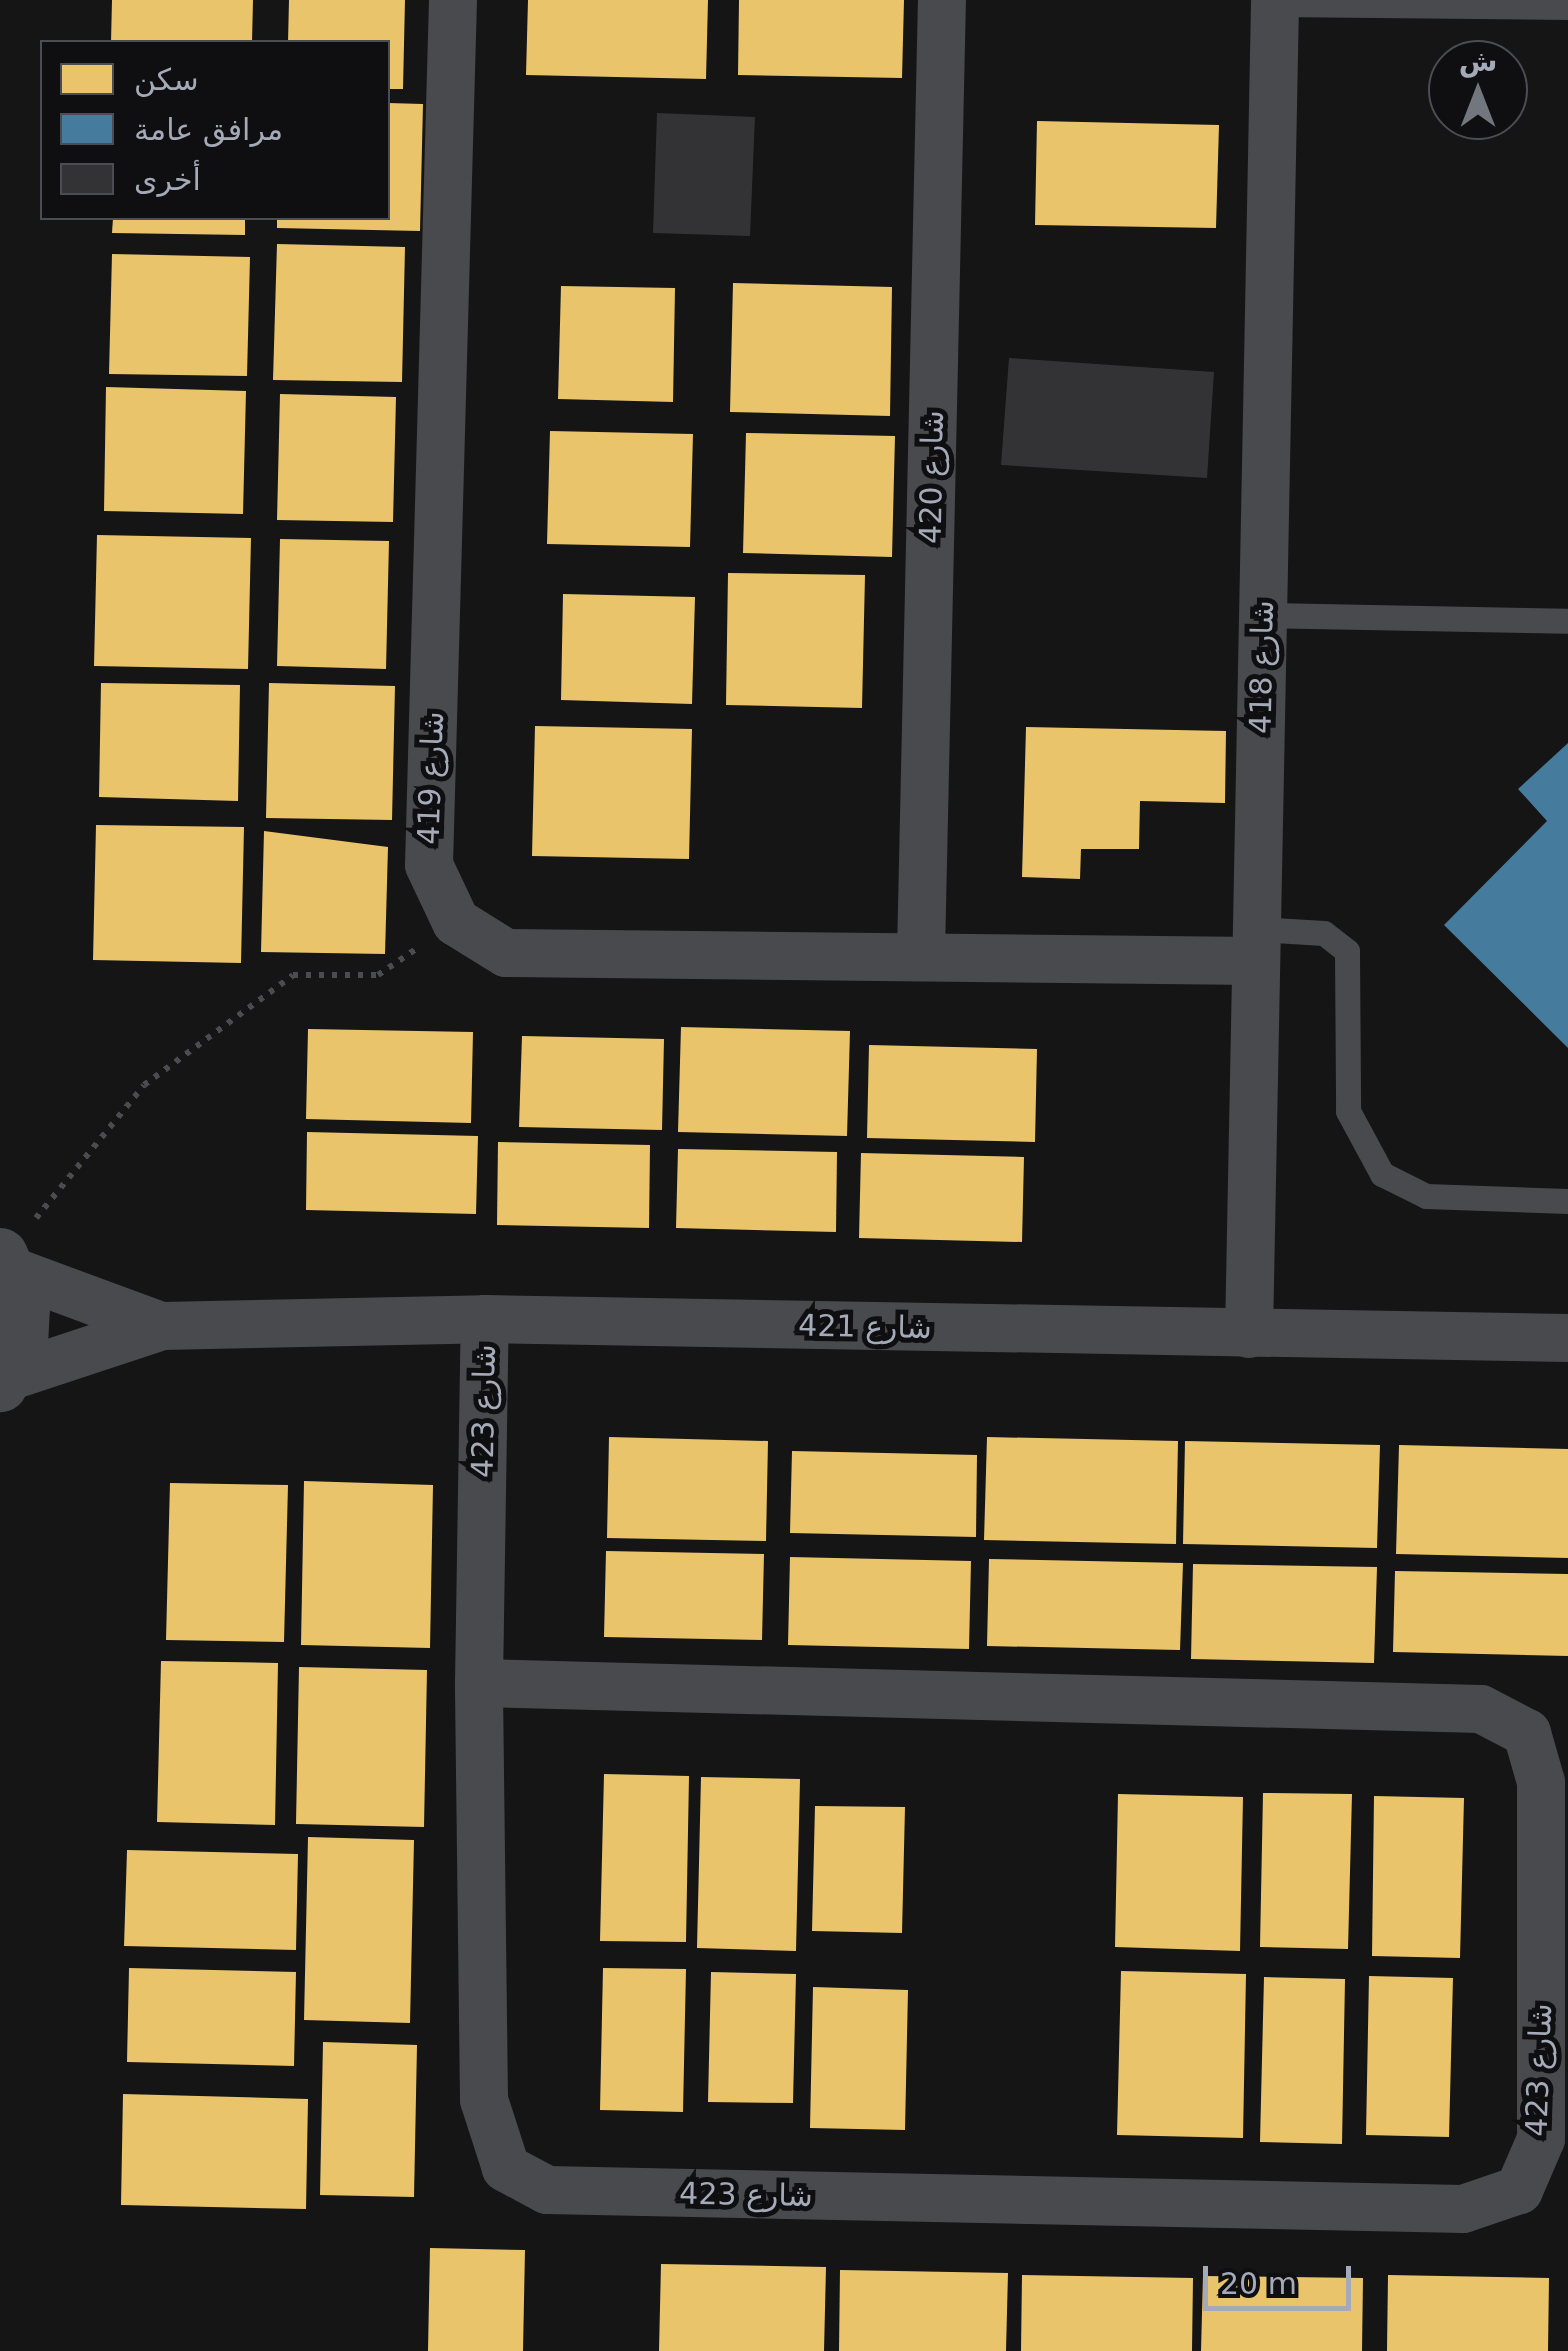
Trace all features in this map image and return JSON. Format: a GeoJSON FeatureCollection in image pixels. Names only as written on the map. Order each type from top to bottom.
{"type":"FeatureCollection","features":[{"type":"Feature","properties":{"kind":"street","name":"شارع 419"},"geometry":{"type":"LineString","coordinates":[[453,0],[429,865],[456,922]]}},
{"type":"Feature","properties":{"kind":"street","name":"شارع 420"},"geometry":{"type":"LineString","coordinates":[[921,954],[942,0]]}},
{"type":"Feature","properties":{"kind":"street","name":"شارع 418"},"geometry":{"type":"LineString","coordinates":[[1249,1334],[1275,2]]}},
{"type":"Feature","properties":{"kind":"street"},"geometry":{"type":"LineString","coordinates":[[456,922],[506,952],[921,954],[1256,945]]}},
{"type":"Feature","properties":{"kind":"street"},"geometry":{"type":"LineString","coordinates":[[3,1381],[22,1325],[5,1261]]}},
{"type":"Feature","properties":{"kind":"street","name":"شارع 421"},"geometry":{"type":"LineString","coordinates":[[5,1261],[162,1326]]}},
{"type":"Feature","properties":{"kind":"street","name":"شارع 421"},"geometry":{"type":"LineString","coordinates":[[3,1381],[162,1326],[485,1320],[1568,1338]]}},
{"type":"Feature","properties":{"kind":"street","name":"شارع 423"},"geometry":{"type":"LineString","coordinates":[[479,1683],[1481,1709],[1527,1732],[1541,1782],[1541,2139],[1519,2190],[1463,2209],[547,2190],[506,2168],[484,2100],[479,1683],[485,1320]]}},
{"type":"Feature","properties":{"kind":"lane"},"geometry":{"type":"LineString","coordinates":[[1275,2],[1568,8]]}},
{"type":"Feature","properties":{"kind":"lane"},"geometry":{"type":"LineString","coordinates":[[1263,615],[1568,621]]}},
{"type":"Feature","properties":{"kind":"lane"},"geometry":{"type":"LineString","coordinates":[[1256,945],[1324,933],[1346,951],[1348,1111],[1382,1174],[1426,1196],[1568,1201]]}},
{"type":"Feature","properties":{"kind":"path"},"geometry":{"type":"LineString","coordinates":[[5,1261],[144,1085],[294,974],[378,976],[456,922]]}},
{"type":"Feature","properties":{"kind":"building: سكن"},"geometry":{"type":"Polygon","coordinates":[[[112,0],[253,0],[252,40],[111,40],[112,0]]]}},
{"type":"Feature","properties":{"kind":"building: سكن"},"geometry":{"type":"Polygon","coordinates":[[[289,0],[405,0],[403,89],[390,89],[390,40],[288,40],[289,0]]]}},
{"type":"Feature","properties":{"kind":"building: سكن"},"geometry":{"type":"Polygon","coordinates":[[[528,0],[708,0],[706,79],[526,75],[528,0]]]}},
{"type":"Feature","properties":{"kind":"building: سكن"},"geometry":{"type":"Polygon","coordinates":[[[739,0],[904,0],[902,78],[738,75],[739,0]]]}},
{"type":"Feature","properties":{"kind":"building: سكن"},"geometry":{"type":"Polygon","coordinates":[[[390,103],[423,104],[420,231],[277,228],[277,220],[390,220],[390,103]]]}},
{"type":"Feature","properties":{"kind":"building: سكن"},"geometry":{"type":"Polygon","coordinates":[[[1037,121],[1219,125],[1216,228],[1035,225],[1037,121]]]}},
{"type":"Feature","properties":{"kind":"building: سكن"},"geometry":{"type":"Polygon","coordinates":[[[113,220],[245,220],[245,235],[112,233],[113,220]]]}},
{"type":"Feature","properties":{"kind":"building: سكن"},"geometry":{"type":"Polygon","coordinates":[[[277,244],[405,247],[402,382],[273,380],[277,244]]]}},
{"type":"Feature","properties":{"kind":"building: سكن"},"geometry":{"type":"Polygon","coordinates":[[[112,254],[250,257],[247,376],[109,374],[112,254]]]}},
{"type":"Feature","properties":{"kind":"building: سكن"},"geometry":{"type":"Polygon","coordinates":[[[733,283],[892,287],[890,416],[730,412],[733,283]]]}},
{"type":"Feature","properties":{"kind":"building: سكن"},"geometry":{"type":"Polygon","coordinates":[[[561,286],[675,288],[673,402],[558,399],[561,286]]]}},
{"type":"Feature","properties":{"kind":"building: سكن"},"geometry":{"type":"Polygon","coordinates":[[[106,387],[246,391],[243,514],[104,511],[106,387]]]}},
{"type":"Feature","properties":{"kind":"building: سكن"},"geometry":{"type":"Polygon","coordinates":[[[280,394],[396,397],[393,522],[277,520],[280,394]]]}},
{"type":"Feature","properties":{"kind":"building: سكن"},"geometry":{"type":"Polygon","coordinates":[[[550,431],[693,434],[690,547],[547,544],[550,431]]]}},
{"type":"Feature","properties":{"kind":"building: سكن"},"geometry":{"type":"Polygon","coordinates":[[[746,433],[895,436],[892,557],[743,553],[746,433]]]}},
{"type":"Feature","properties":{"kind":"building: سكن"},"geometry":{"type":"Polygon","coordinates":[[[97,535],[251,538],[248,669],[94,666],[97,535]]]}},
{"type":"Feature","properties":{"kind":"building: سكن"},"geometry":{"type":"Polygon","coordinates":[[[280,539],[389,541],[386,669],[277,666],[280,539]]]}},
{"type":"Feature","properties":{"kind":"building: سكن"},"geometry":{"type":"Polygon","coordinates":[[[728,573],[865,575],[862,708],[726,705],[728,573]]]}},
{"type":"Feature","properties":{"kind":"building: سكن"},"geometry":{"type":"Polygon","coordinates":[[[563,594],[695,597],[692,704],[561,700],[563,594]]]}},
{"type":"Feature","properties":{"kind":"building: سكن"},"geometry":{"type":"Polygon","coordinates":[[[101,683],[240,685],[238,801],[99,797],[101,683]]]}},
{"type":"Feature","properties":{"kind":"building: سكن"},"geometry":{"type":"Polygon","coordinates":[[[269,683],[395,686],[392,820],[266,818],[269,683]]]}},
{"type":"Feature","properties":{"kind":"building: سكن"},"geometry":{"type":"Polygon","coordinates":[[[535,726],[692,729],[689,859],[532,856],[535,726]]]}},
{"type":"Feature","properties":{"kind":"building: سكن"},"geometry":{"type":"Polygon","coordinates":[[[1026,727],[1226,731],[1225,803],[1140,801],[1139,849],[1081,849],[1080,879],[1022,877],[1026,727]]]}},
{"type":"Feature","properties":{"kind":"building: سكن"},"geometry":{"type":"Polygon","coordinates":[[[96,825],[244,827],[241,963],[93,960],[96,825]]]}},
{"type":"Feature","properties":{"kind":"building: سكن"},"geometry":{"type":"Polygon","coordinates":[[[264,831],[388,847],[385,954],[261,952],[264,831]]]}},
{"type":"Feature","properties":{"kind":"building: سكن"},"geometry":{"type":"Polygon","coordinates":[[[681,1027],[850,1031],[847,1136],[678,1132],[681,1027]]]}},
{"type":"Feature","properties":{"kind":"building: سكن"},"geometry":{"type":"Polygon","coordinates":[[[308,1029],[473,1032],[471,1123],[306,1119],[308,1029]]]}},
{"type":"Feature","properties":{"kind":"building: سكن"},"geometry":{"type":"Polygon","coordinates":[[[522,1036],[664,1039],[662,1130],[519,1127],[522,1036]]]}},
{"type":"Feature","properties":{"kind":"building: سكن"},"geometry":{"type":"Polygon","coordinates":[[[869,1045],[1037,1049],[1035,1142],[867,1138],[869,1045]]]}},
{"type":"Feature","properties":{"kind":"building: سكن"},"geometry":{"type":"Polygon","coordinates":[[[307,1132],[478,1136],[476,1214],[306,1210],[307,1132]]]}},
{"type":"Feature","properties":{"kind":"building: سكن"},"geometry":{"type":"Polygon","coordinates":[[[498,1142],[650,1145],[649,1228],[497,1225],[498,1142]]]}},
{"type":"Feature","properties":{"kind":"building: سكن"},"geometry":{"type":"Polygon","coordinates":[[[678,1149],[837,1152],[836,1232],[676,1228],[678,1149]]]}},
{"type":"Feature","properties":{"kind":"building: سكن"},"geometry":{"type":"Polygon","coordinates":[[[861,1153],[1024,1157],[1022,1242],[859,1238],[861,1153]]]}},
{"type":"Feature","properties":{"kind":"building: سكن"},"geometry":{"type":"Polygon","coordinates":[[[609,1437],[768,1441],[766,1541],[607,1538],[609,1437]]]}},
{"type":"Feature","properties":{"kind":"building: سكن"},"geometry":{"type":"Polygon","coordinates":[[[987,1437],[1178,1441],[1176,1544],[984,1540],[987,1437]]]}},
{"type":"Feature","properties":{"kind":"building: سكن"},"geometry":{"type":"Polygon","coordinates":[[[1185,1441],[1380,1445],[1377,1548],[1183,1544],[1185,1441]]]}},
{"type":"Feature","properties":{"kind":"building: سكن"},"geometry":{"type":"Polygon","coordinates":[[[1399,1445],[1568,1449],[1568,1558],[1396,1554],[1399,1445]]]}},
{"type":"Feature","properties":{"kind":"building: سكن"},"geometry":{"type":"Polygon","coordinates":[[[792,1451],[977,1455],[976,1537],[790,1533],[792,1451]]]}},
{"type":"Feature","properties":{"kind":"building: سكن"},"geometry":{"type":"Polygon","coordinates":[[[304,1481],[433,1485],[430,1648],[301,1645],[304,1481]]]}},
{"type":"Feature","properties":{"kind":"building: سكن"},"geometry":{"type":"Polygon","coordinates":[[[170,1483],[288,1485],[284,1642],[166,1640],[170,1483]]]}},
{"type":"Feature","properties":{"kind":"building: سكن"},"geometry":{"type":"Polygon","coordinates":[[[606,1551],[764,1554],[762,1640],[604,1637],[606,1551]]]}},
{"type":"Feature","properties":{"kind":"building: سكن"},"geometry":{"type":"Polygon","coordinates":[[[790,1557],[971,1561],[969,1649],[788,1645],[790,1557]]]}},
{"type":"Feature","properties":{"kind":"building: سكن"},"geometry":{"type":"Polygon","coordinates":[[[989,1559],[1183,1563],[1180,1650],[987,1646],[989,1559]]]}},
{"type":"Feature","properties":{"kind":"building: سكن"},"geometry":{"type":"Polygon","coordinates":[[[1193,1564],[1377,1567],[1374,1663],[1191,1659],[1193,1564]]]}},
{"type":"Feature","properties":{"kind":"building: سكن"},"geometry":{"type":"Polygon","coordinates":[[[1395,1571],[1568,1574],[1568,1656],[1393,1652],[1395,1571]]]}},
{"type":"Feature","properties":{"kind":"building: سكن"},"geometry":{"type":"Polygon","coordinates":[[[161,1661],[278,1663],[275,1825],[157,1822],[161,1661]]]}},
{"type":"Feature","properties":{"kind":"building: سكن"},"geometry":{"type":"Polygon","coordinates":[[[299,1667],[427,1670],[424,1827],[296,1824],[299,1667]]]}},
{"type":"Feature","properties":{"kind":"building: سكن"},"geometry":{"type":"Polygon","coordinates":[[[604,1774],[689,1776],[686,1942],[600,1941],[604,1774]]]}},
{"type":"Feature","properties":{"kind":"building: سكن"},"geometry":{"type":"Polygon","coordinates":[[[701,1777],[800,1779],[796,1951],[697,1948],[701,1777]]]}},
{"type":"Feature","properties":{"kind":"building: سكن"},"geometry":{"type":"Polygon","coordinates":[[[1263,1793],[1352,1794],[1348,1949],[1260,1947],[1263,1793]]]}},
{"type":"Feature","properties":{"kind":"building: سكن"},"geometry":{"type":"Polygon","coordinates":[[[1118,1794],[1243,1797],[1240,1951],[1115,1947],[1118,1794]]]}},
{"type":"Feature","properties":{"kind":"building: سكن"},"geometry":{"type":"Polygon","coordinates":[[[1374,1796],[1464,1798],[1460,1958],[1372,1956],[1374,1796]]]}},
{"type":"Feature","properties":{"kind":"building: سكن"},"geometry":{"type":"Polygon","coordinates":[[[815,1806],[905,1807],[902,1933],[812,1931],[815,1806]]]}},
{"type":"Feature","properties":{"kind":"building: سكن"},"geometry":{"type":"Polygon","coordinates":[[[308,1837],[414,1840],[410,2023],[304,2020],[308,1837]]]}},
{"type":"Feature","properties":{"kind":"building: سكن"},"geometry":{"type":"Polygon","coordinates":[[[127,1850],[298,1854],[296,1950],[124,1946],[127,1850]]]}},
{"type":"Feature","properties":{"kind":"building: سكن"},"geometry":{"type":"Polygon","coordinates":[[[129,1968],[296,1972],[294,2066],[127,2062],[129,1968]]]}},
{"type":"Feature","properties":{"kind":"building: سكن"},"geometry":{"type":"Polygon","coordinates":[[[603,1968],[686,1969],[683,2112],[600,2110],[603,1968]]]}},
{"type":"Feature","properties":{"kind":"building: سكن"},"geometry":{"type":"Polygon","coordinates":[[[1121,1971],[1246,1974],[1243,2138],[1117,2135],[1121,1971]]]}},
{"type":"Feature","properties":{"kind":"building: سكن"},"geometry":{"type":"Polygon","coordinates":[[[711,1972],[796,1974],[793,2103],[708,2102],[711,1972]]]}},
{"type":"Feature","properties":{"kind":"building: سكن"},"geometry":{"type":"Polygon","coordinates":[[[1369,1976],[1453,1978],[1449,2137],[1366,2135],[1369,1976]]]}},
{"type":"Feature","properties":{"kind":"building: سكن"},"geometry":{"type":"Polygon","coordinates":[[[1264,1977],[1345,1979],[1342,2144],[1260,2142],[1264,1977]]]}},
{"type":"Feature","properties":{"kind":"building: سكن"},"geometry":{"type":"Polygon","coordinates":[[[813,1987],[908,1990],[905,2130],[810,2128],[813,1987]]]}},
{"type":"Feature","properties":{"kind":"building: سكن"},"geometry":{"type":"Polygon","coordinates":[[[323,2042],[417,2045],[414,2197],[320,2195],[323,2042]]]}},
{"type":"Feature","properties":{"kind":"building: سكن"},"geometry":{"type":"Polygon","coordinates":[[[123,2094],[308,2099],[306,2209],[121,2205],[123,2094]]]}},
{"type":"Feature","properties":{"kind":"building: سكن"},"geometry":{"type":"Polygon","coordinates":[[[430,2248],[525,2250],[523,2351],[428,2351],[430,2248]]]}},
{"type":"Feature","properties":{"kind":"building: سكن"},"geometry":{"type":"Polygon","coordinates":[[[661,2264],[826,2267],[824,2351],[659,2351],[661,2264]]]}},
{"type":"Feature","properties":{"kind":"building: سكن"},"geometry":{"type":"Polygon","coordinates":[[[840,2270],[1008,2273],[1006,2351],[839,2351],[840,2270]]]}},
{"type":"Feature","properties":{"kind":"building: سكن"},"geometry":{"type":"Polygon","coordinates":[[[1022,2275],[1193,2278],[1192,2351],[1021,2351],[1022,2275]]]}},
{"type":"Feature","properties":{"kind":"building: سكن"},"geometry":{"type":"Polygon","coordinates":[[[1388,2275],[1549,2278],[1548,2351],[1387,2351],[1388,2275]]]}},
{"type":"Feature","properties":{"kind":"building: سكن"},"geometry":{"type":"Polygon","coordinates":[[[1203,2276],[1363,2278],[1362,2351],[1201,2351],[1203,2276]]]}},
{"type":"Feature","properties":{"kind":"building: مرافق عامة"},"geometry":{"type":"Polygon","coordinates":[[[1568,743],[1568,1048],[1444,925],[1547,821],[1518,789],[1568,743]]]}},
{"type":"Feature","properties":{"kind":"building: أخرى"},"geometry":{"type":"Polygon","coordinates":[[[657,113],[755,117],[750,236],[653,233],[657,113]]]}},
{"type":"Feature","properties":{"kind":"building: أخرى"},"geometry":{"type":"Polygon","coordinates":[[[1009,358],[1214,372],[1207,478],[1001,465],[1009,358]]]}}]}
